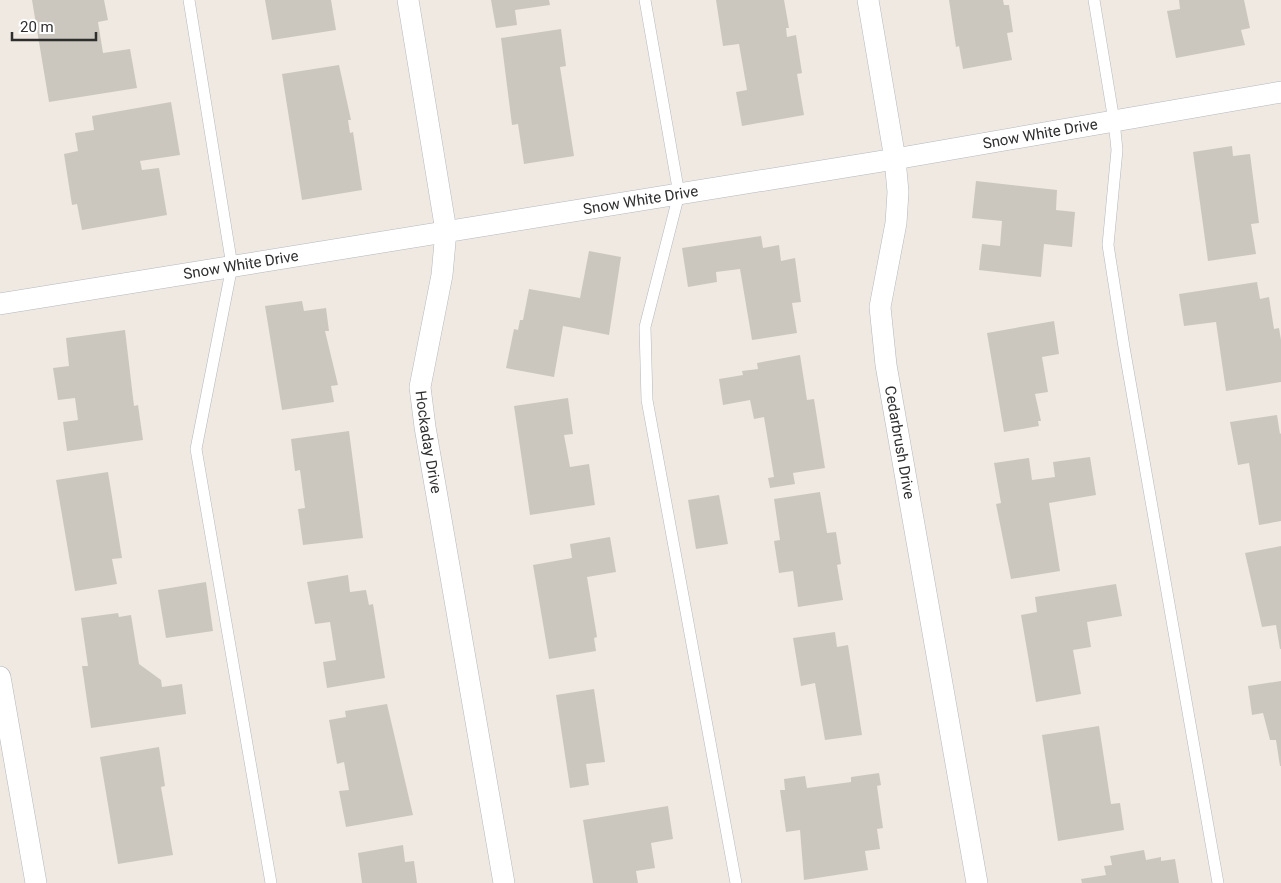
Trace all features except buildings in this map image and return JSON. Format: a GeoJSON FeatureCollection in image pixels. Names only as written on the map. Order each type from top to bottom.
{"type":"FeatureCollection","features":[{"type":"Feature","properties":{"kind":"street","name":"Hockaday Drive"},"geometry":{"type":"LineString","coordinates":[[408,0],[446,231],[442,275],[420,388],[425,427],[504,883]]}},
{"type":"Feature","properties":{"kind":"street","name":"Cedarbrush Drive"},"geometry":{"type":"LineString","coordinates":[[868,0],[895,159],[898,192],[896,223],[880,307],[886,364],[977,883]]}},
{"type":"Feature","properties":{"kind":"street","name":"Snow White Drive"},"geometry":{"type":"LineString","coordinates":[[0,304],[895,159],[1281,92]]}},
{"type":"Feature","properties":{"kind":"street"},"geometry":{"type":"LineString","coordinates":[[0,677],[36,883]]}},
{"type":"Feature","properties":{"kind":"lane"},"geometry":{"type":"LineString","coordinates":[[189,0],[232,266],[196,449],[271,883]]}},
{"type":"Feature","properties":{"kind":"lane"},"geometry":{"type":"LineString","coordinates":[[645,0],[680,194],[645,327],[647,400],[736,883]]}},
{"type":"Feature","properties":{"kind":"lane"},"geometry":{"type":"LineString","coordinates":[[1094,0],[1117,150],[1108,245],[1124,347],[1218,883]]}}]}
